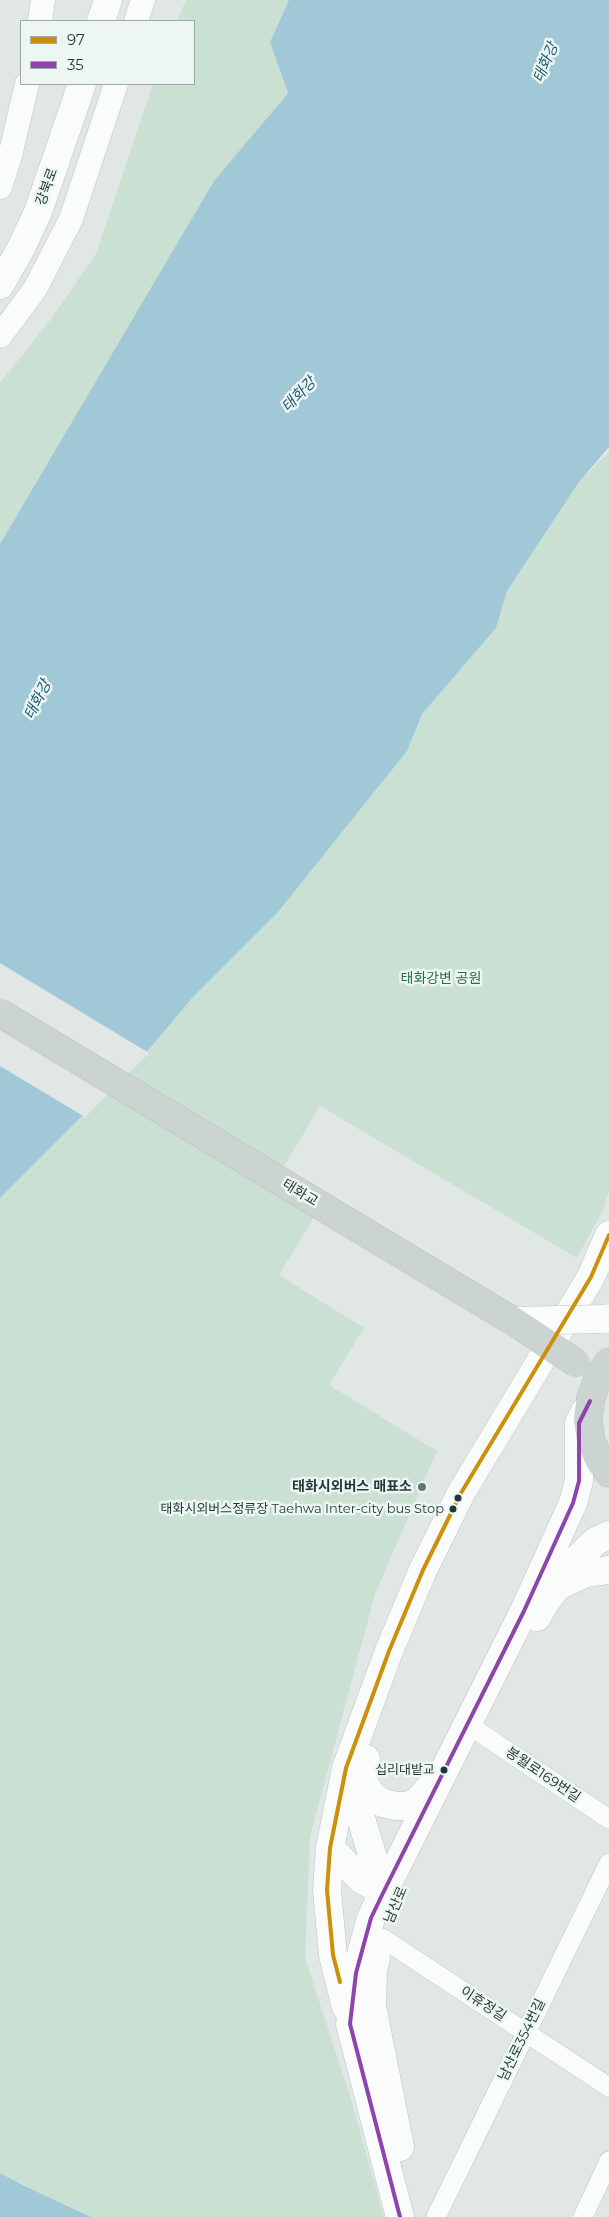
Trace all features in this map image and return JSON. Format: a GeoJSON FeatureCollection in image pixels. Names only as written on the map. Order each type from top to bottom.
{"type":"FeatureCollection","features":[{"type":"Feature","properties":{"kind":"main road"},"geometry":{"type":"LineString","coordinates":[[102,20],[108,0]]}},
{"type":"Feature","properties":{"kind":"main road","name":"강북로"},"geometry":{"type":"LineString","coordinates":[[0,285],[21,248],[38,212],[82,85]]}},
{"type":"Feature","properties":{"kind":"main road","name":"태화교"},"geometry":{"type":"LineString","coordinates":[[0,1013],[513,1321],[594,1367]]}},
{"type":"Feature","properties":{"kind":"main road"},"geometry":{"type":"LineString","coordinates":[[350,2024],[333,1954],[327,1890],[330,1848],[346,1768],[389,1651],[423,1570],[461,1493],[590,1277],[609,1236]]}},
{"type":"Feature","properties":{"kind":"main road"},"geometry":{"type":"LineString","coordinates":[[513,1321],[606,1318]]}},
{"type":"Feature","properties":{"kind":"main road"},"geometry":{"type":"LineString","coordinates":[[594,1367],[588,1419],[592,1441],[600,1461],[609,1472]]}},
{"type":"Feature","properties":{"kind":"main road","name":"남산로"},"geometry":{"type":"LineString","coordinates":[[393,1890],[448,1764],[477,1702],[524,1611],[573,1503],[579,1481],[579,1422],[590,1401]]}},
{"type":"Feature","properties":{"kind":"main road","name":"남산로"},"geometry":{"type":"LineString","coordinates":[[400,2217],[350,2024],[356,1973],[372,1918],[393,1890],[545,1602],[578,1558],[596,1541],[609,1535]]}},
{"type":"Feature","properties":{"kind":"main road"},"geometry":{"type":"LineString","coordinates":[[557,1587],[586,1573],[609,1570]]}},
{"type":"Feature","properties":{"kind":"main road"},"geometry":{"type":"LineString","coordinates":[[385,1931],[393,1890],[361,1818],[360,1800],[362,1774],[388,1694],[389,1651]]}},
{"type":"Feature","properties":{"kind":"main road"},"geometry":{"type":"LineString","coordinates":[[362,1774],[366,1787],[374,1797],[383,1803],[407,1806],[418,1801],[423,1796],[448,1764]]}},
{"type":"Feature","properties":{"kind":"main road"},"geometry":{"type":"LineString","coordinates":[[330,1848],[362,1880],[393,1890]]}},
{"type":"Feature","properties":{"kind":"main road","name":"남산로"},"geometry":{"type":"LineString","coordinates":[[385,1931],[373,1970],[372,2006],[416,2217]]}},
{"type":"Feature","properties":{"kind":"street"},"geometry":{"type":"LineString","coordinates":[[40,20],[43,0]]}},
{"type":"Feature","properties":{"kind":"street"},"geometry":{"type":"LineString","coordinates":[[136,20],[143,0]]}},
{"type":"Feature","properties":{"kind":"street"},"geometry":{"type":"LineString","coordinates":[[0,187],[10,156],[26,85]]}},
{"type":"Feature","properties":{"kind":"street"},"geometry":{"type":"LineString","coordinates":[[0,336],[35,289],[71,219],[116,85]]}},
{"type":"Feature","properties":{"kind":"street","name":"봉월로169번길"},"geometry":{"type":"LineString","coordinates":[[476,1730],[609,1819]]}},
{"type":"Feature","properties":{"kind":"street","name":"남산로354번길"},"geometry":{"type":"LineString","coordinates":[[436,2217],[609,1863]]}},
{"type":"Feature","properties":{"kind":"street","name":"이휴정길"},"geometry":{"type":"LineString","coordinates":[[385,1931],[525,2032],[609,2088]]}},
{"type":"Feature","properties":{"kind":"street"},"geometry":{"type":"LineString","coordinates":[[583,2217],[609,2161]]}},
{"type":"Feature","properties":{"kind":"green space"},"geometry":{"type":"Polygon","coordinates":[[[186,0],[289,0],[270,42],[288,92],[214,182],[0,544],[0,383],[51,319],[96,254],[153,85],[195,85],[195,20],[177,20],[186,0]]]}},
{"type":"Feature","properties":{"kind":"green space","name":"태화강변 공원"},"geometry":{"type":"Polygon","coordinates":[[[609,452],[609,1190],[604,1208],[577,1258],[320,1106],[282,1170],[326,1197],[279,1275],[364,1328],[329,1385],[437,1451],[375,1594],[310,1837],[305,1958],[350,2096],[384,2217],[91,2217],[0,2173],[0,1198],[151,1047],[193,997],[278,912],[407,751],[422,714],[496,628],[507,591],[579,482],[609,452]]]}},
{"type":"Feature","properties":{"kind":"water","name":"태화강"},"geometry":{"type":"Polygon","coordinates":[[[289,0],[609,0],[609,447],[579,482],[507,591],[496,628],[422,714],[407,751],[278,912],[193,997],[151,1047],[0,1198],[0,544],[214,181],[288,93],[270,42],[289,0]]]}},
{"type":"Feature","properties":{"kind":"water"},"geometry":{"type":"Polygon","coordinates":[[[0,2173],[23,2185],[91,2217],[0,2217],[0,2173]]]}},
{"type":"Feature","properties":{"kind":"pier"},"geometry":{"type":"Polygon","coordinates":[[[0,963],[149,1053],[85,1117],[0,1066],[0,963]]]}},
{"type":"Feature","properties":{"kind":"transit line","name":"97"},"geometry":{"type":"LineString","coordinates":[[340,1982],[333,1955],[327,1890],[330,1848],[346,1768],[389,1651],[423,1570],[461,1493],[591,1277],[609,1235]]}},
{"type":"Feature","properties":{"kind":"transit line","name":"35"},"geometry":{"type":"LineString","coordinates":[[400,2217],[350,2024],[356,1973],[371,1918],[524,1611],[573,1503],[579,1481],[579,1423],[590,1401]]}},
{"type":"Feature","properties":{"kind":"place","name":"태화시외버스 매표소"},"geometry":{"type":"Point","coordinates":[422,1487]}},
{"type":"Feature","properties":{"kind":"place","name":"태화시외버스정류장 Taehwa Inter-city bus Stop"},"geometry":{"type":"Point","coordinates":[453,1509]}},
{"type":"Feature","properties":{"kind":"place","name":"십리대밭교"},"geometry":{"type":"Point","coordinates":[444,1770]}}]}
